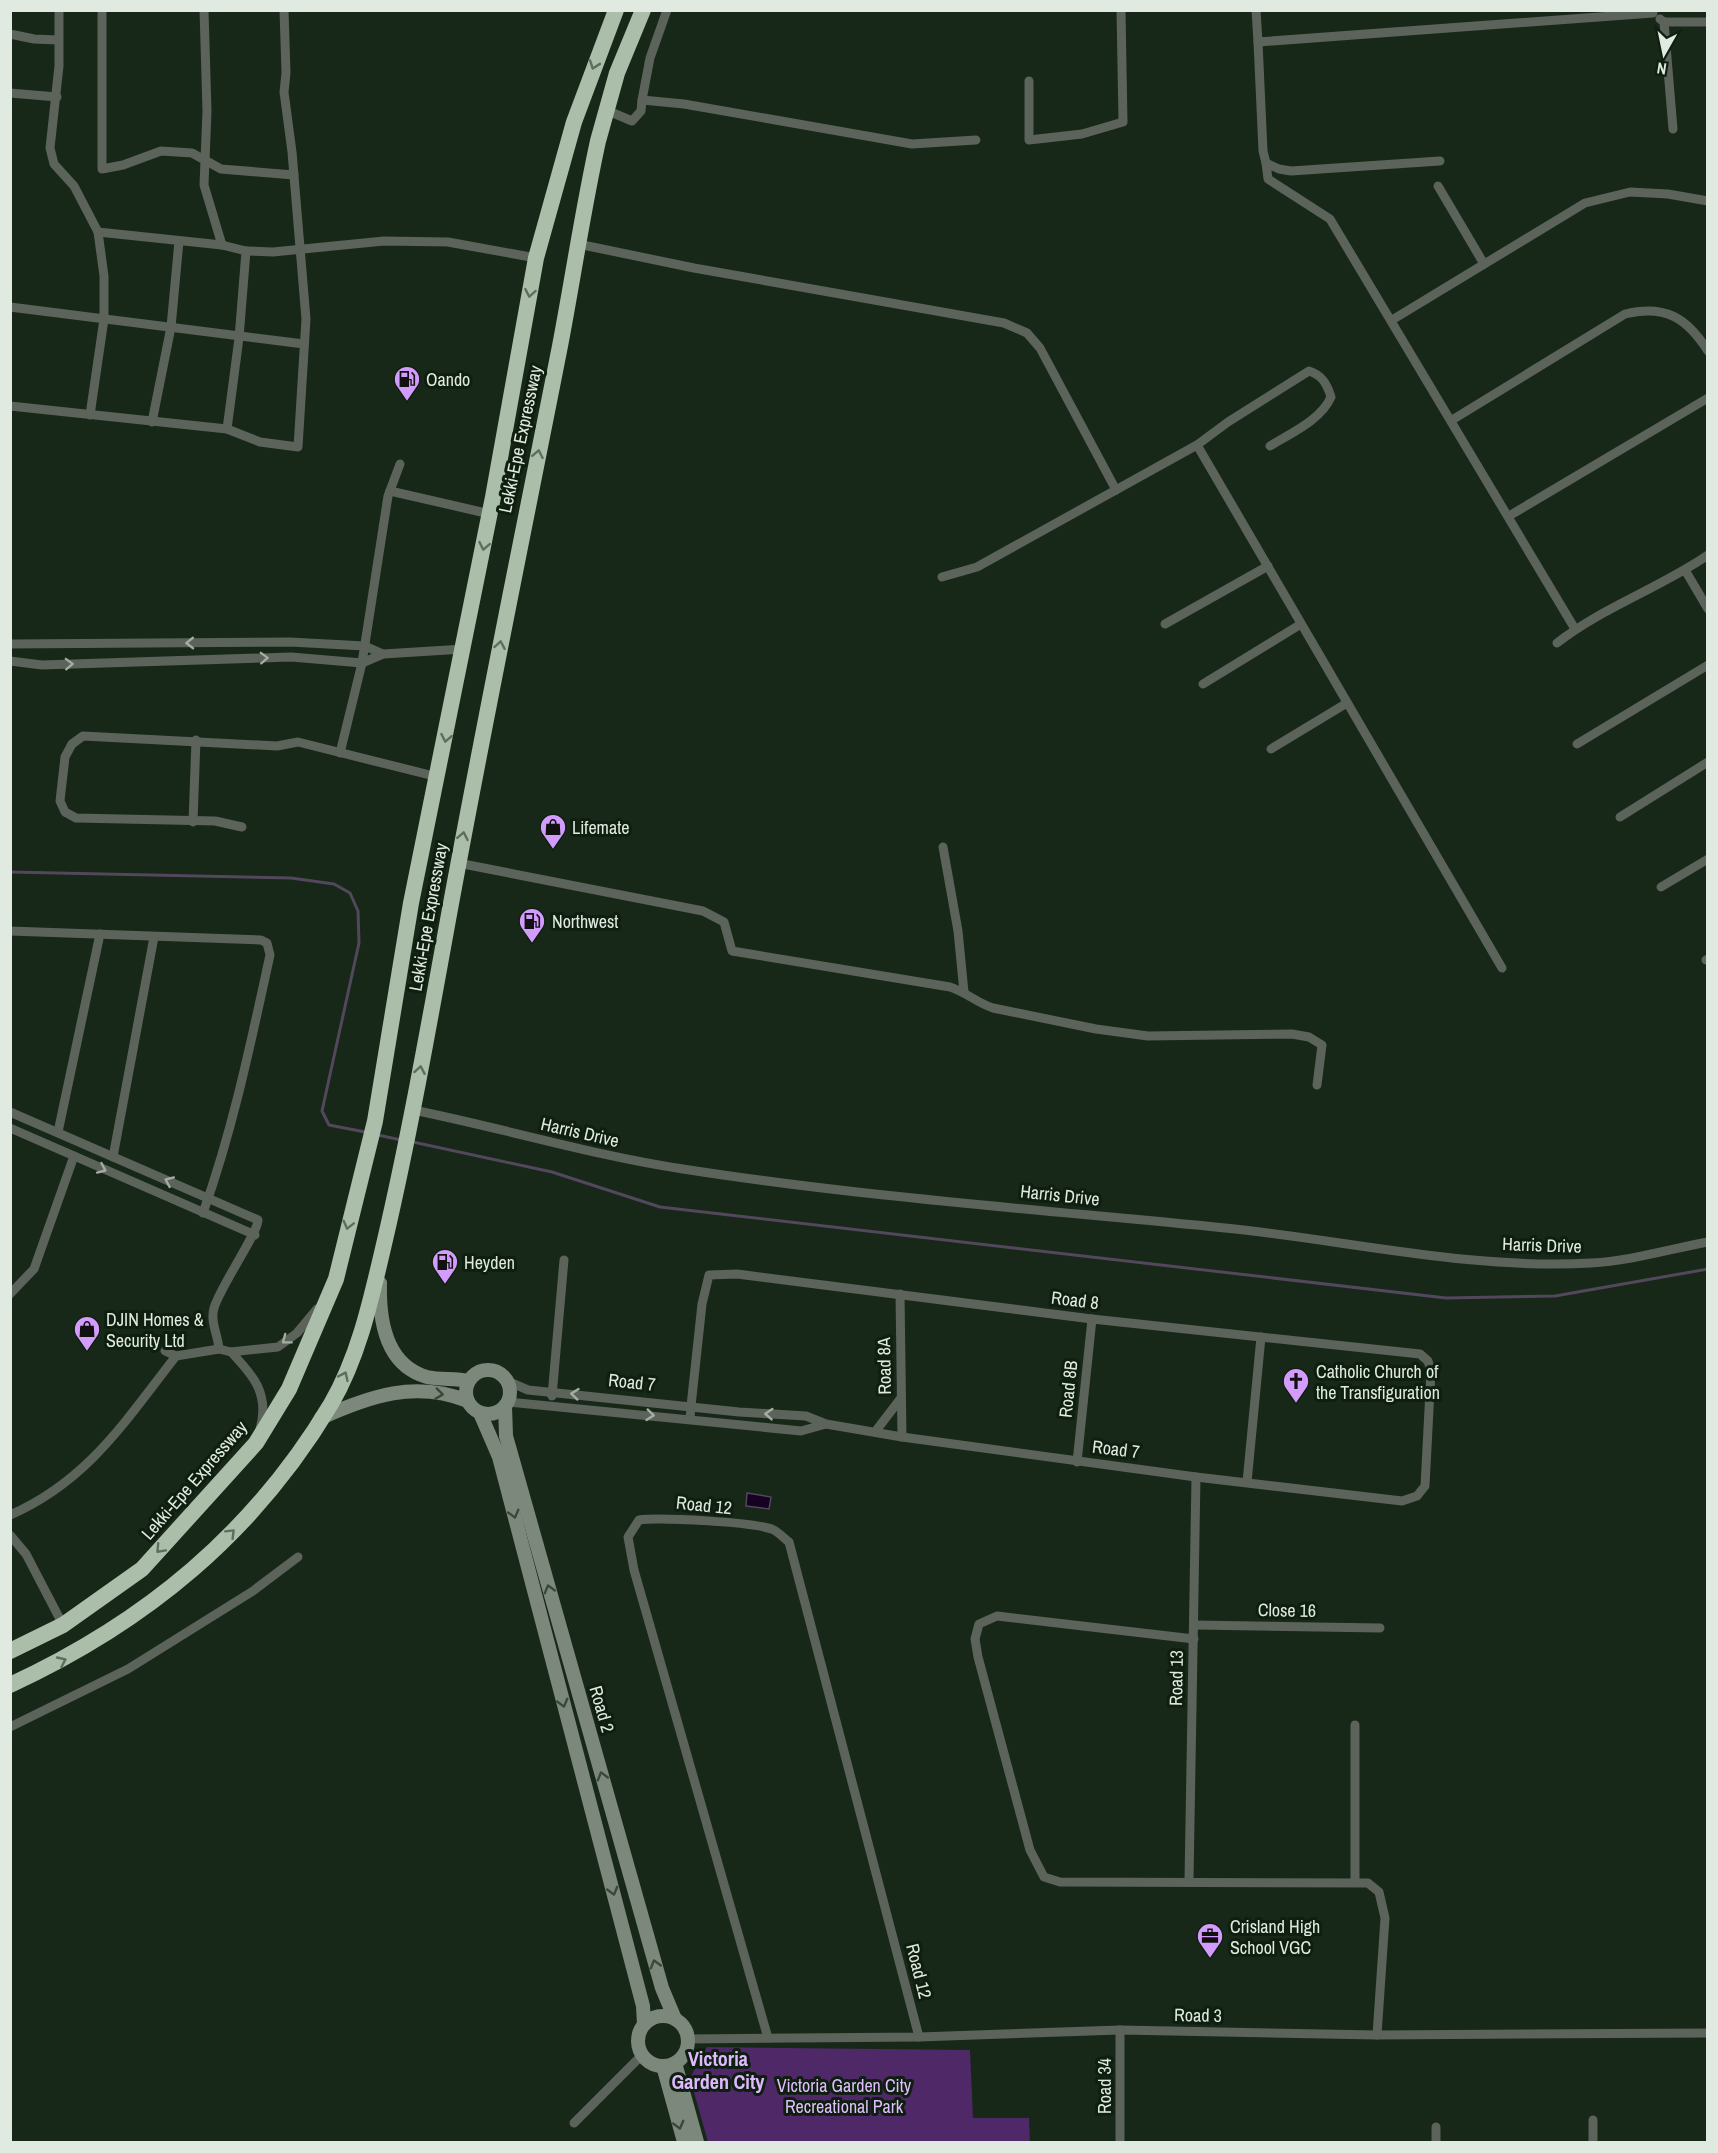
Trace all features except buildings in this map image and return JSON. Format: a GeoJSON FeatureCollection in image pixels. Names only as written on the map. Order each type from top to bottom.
{"type":"FeatureCollection","features":[{"type":"Feature","properties":{"kind":"highway","name":"Lekki-Epe Expressway"},"geometry":{"type":"LineString","coordinates":[[10,1651],[63,1625],[142,1569],[256,1443],[290,1389],[336,1279],[375,1121],[411,903],[464,649],[536,258],[570,135],[616,10]]}},
{"type":"Feature","properties":{"kind":"highway","name":"Lekki-Epe Expressway"},"geometry":{"type":"LineString","coordinates":[[10,1685],[72,1656],[111,1633],[171,1589],[236,1528],[300,1452],[347,1370],[380,1262],[410,1127],[458,863],[598,141],[616,73],[643,10]]}},
{"type":"Feature","properties":{"kind":"highway"},"geometry":{"type":"LineString","coordinates":[[570,135],[598,141]]}},
{"type":"Feature","properties":{"kind":"street"},"geometry":{"type":"LineString","coordinates":[[59,10],[57,97],[50,148],[54,164],[74,186],[98,232],[104,276],[104,319],[90,415]]}},
{"type":"Feature","properties":{"kind":"street"},"geometry":{"type":"LineString","coordinates":[[102,10],[102,169],[123,165],[161,151],[192,153],[221,169],[294,175]]}},
{"type":"Feature","properties":{"kind":"street"},"geometry":{"type":"LineString","coordinates":[[204,10],[204,185],[222,245]]}},
{"type":"Feature","properties":{"kind":"street"},"geometry":{"type":"LineString","coordinates":[[10,406],[227,429],[260,442],[298,447],[304,344],[302,248],[284,92],[286,73],[284,10]]}},
{"type":"Feature","properties":{"kind":"street"},"geometry":{"type":"LineString","coordinates":[[606,110],[633,121],[641,111],[650,58],[667,10]]}},
{"type":"Feature","properties":{"kind":"street"},"geometry":{"type":"LineString","coordinates":[[1029,81],[1029,140],[1083,134],[1123,122],[1121,10]]}},
{"type":"Feature","properties":{"kind":"street"},"geometry":{"type":"LineString","coordinates":[[1256,10],[1263,151],[1268,179],[1330,219],[1575,629]]}},
{"type":"Feature","properties":{"kind":"street"},"geometry":{"type":"LineString","coordinates":[[1258,42],[1653,12],[1664,22],[1707,22]]}},
{"type":"Feature","properties":{"kind":"street"},"geometry":{"type":"LineString","coordinates":[[1664,22],[1673,129]]}},
{"type":"Feature","properties":{"kind":"street"},"geometry":{"type":"LineString","coordinates":[[10,34],[33,39],[58,40]]}},
{"type":"Feature","properties":{"kind":"street"},"geometry":{"type":"LineString","coordinates":[[10,93],[57,97]]}},
{"type":"Feature","properties":{"kind":"street"},"geometry":{"type":"LineString","coordinates":[[642,100],[684,104],[912,144],[976,140]]}},
{"type":"Feature","properties":{"kind":"street"},"geometry":{"type":"LineString","coordinates":[[1266,163],[1279,170],[1291,171],[1440,161]]}},
{"type":"Feature","properties":{"kind":"street"},"geometry":{"type":"LineString","coordinates":[[1438,186],[1485,264]]}},
{"type":"Feature","properties":{"kind":"street"},"geometry":{"type":"LineString","coordinates":[[1392,320],[1585,203],[1630,192],[1668,194],[1707,201]]}},
{"type":"Feature","properties":{"kind":"street"},"geometry":{"type":"LineString","coordinates":[[98,232],[222,245],[246,251],[384,241],[448,242],[536,258]]}},
{"type":"Feature","properties":{"kind":"street"},"geometry":{"type":"LineString","coordinates":[[152,422],[171,327],[179,241]]}},
{"type":"Feature","properties":{"kind":"street"},"geometry":{"type":"LineString","coordinates":[[578,244],[739,277],[1004,323],[1027,333],[1040,348],[1116,490]]}},
{"type":"Feature","properties":{"kind":"street"},"geometry":{"type":"LineString","coordinates":[[227,429],[239,338],[246,251]]}},
{"type":"Feature","properties":{"kind":"street"},"geometry":{"type":"LineString","coordinates":[[10,307],[239,338],[304,344]]}},
{"type":"Feature","properties":{"kind":"street"},"geometry":{"type":"LineString","coordinates":[[1452,420],[1625,314],[1640,311],[1659,312],[1675,317],[1694,328],[1707,351]]}},
{"type":"Feature","properties":{"kind":"street"},"geometry":{"type":"LineString","coordinates":[[942,577],[977,567],[1197,445],[1228,422],[1309,371],[1318,374],[1327,385],[1331,397],[1328,405],[1311,420],[1270,446]]}},
{"type":"Feature","properties":{"kind":"street"},"geometry":{"type":"LineString","coordinates":[[1509,516],[1707,398]]}},
{"type":"Feature","properties":{"kind":"street"},"geometry":{"type":"LineString","coordinates":[[1197,445],[1502,968]]}},
{"type":"Feature","properties":{"kind":"street"},"geometry":{"type":"LineString","coordinates":[[340,753],[362,663],[390,491],[399,464]]}},
{"type":"Feature","properties":{"kind":"street"},"geometry":{"type":"LineString","coordinates":[[390,491],[490,513]]}},
{"type":"Feature","properties":{"kind":"street"},"geometry":{"type":"LineString","coordinates":[[1557,643],[1575,629],[1685,570],[1707,555]]}},
{"type":"Feature","properties":{"kind":"street"},"geometry":{"type":"LineString","coordinates":[[1165,624],[1268,566]]}},
{"type":"Feature","properties":{"kind":"street"},"geometry":{"type":"LineString","coordinates":[[1685,570],[1707,609]]}},
{"type":"Feature","properties":{"kind":"street"},"geometry":{"type":"LineString","coordinates":[[1203,684],[1301,624]]}},
{"type":"Feature","properties":{"kind":"street"},"geometry":{"type":"LineString","coordinates":[[10,644],[290,642],[365,646],[383,654]]}},
{"type":"Feature","properties":{"kind":"street"},"geometry":{"type":"LineString","coordinates":[[154,662],[156,644]]}},
{"type":"Feature","properties":{"kind":"street"},"geometry":{"type":"LineString","coordinates":[[10,661],[42,665],[291,657],[362,663],[383,654],[464,649]]}},
{"type":"Feature","properties":{"kind":"street"},"geometry":{"type":"LineString","coordinates":[[1577,744],[1707,665]]}},
{"type":"Feature","properties":{"kind":"street"},"geometry":{"type":"LineString","coordinates":[[1270,749],[1347,702]]}},
{"type":"Feature","properties":{"kind":"street"},"geometry":{"type":"LineString","coordinates":[[242,827],[215,821],[76,818],[65,812],[60,801],[65,757],[72,744],[83,736],[277,746],[298,742],[438,777]]}},
{"type":"Feature","properties":{"kind":"street"},"geometry":{"type":"LineString","coordinates":[[193,822],[195,740]]}},
{"type":"Feature","properties":{"kind":"street"},"geometry":{"type":"LineString","coordinates":[[1620,817],[1707,762]]}},
{"type":"Feature","properties":{"kind":"street"},"geometry":{"type":"LineString","coordinates":[[944,847],[958,931],[964,992]]}},
{"type":"Feature","properties":{"kind":"street"},"geometry":{"type":"LineString","coordinates":[[1661,887],[1707,859]]}},
{"type":"Feature","properties":{"kind":"street"},"geometry":{"type":"LineString","coordinates":[[458,863],[703,911],[724,922],[732,951],[744,955],[964,992],[983,1005],[993,1008],[1138,1035],[1173,1038],[1292,1034],[1309,1037],[1322,1045],[1317,1085]]}},
{"type":"Feature","properties":{"kind":"street"},"geometry":{"type":"LineString","coordinates":[[10,931],[261,940],[270,948],[240,1090],[224,1152],[203,1213]]}},
{"type":"Feature","properties":{"kind":"street"},"geometry":{"type":"LineString","coordinates":[[58,1132],[100,934]]}},
{"type":"Feature","properties":{"kind":"street"},"geometry":{"type":"LineString","coordinates":[[113,1157],[154,937]]}},
{"type":"Feature","properties":{"kind":"street","name":"Harris Drive"},"geometry":{"type":"LineString","coordinates":[[413,1110],[603,1155],[684,1169],[879,1193],[1258,1232],[1477,1259],[1540,1263],[1594,1263],[1707,1242]]}},
{"type":"Feature","properties":{"kind":"street"},"geometry":{"type":"LineString","coordinates":[[10,1112],[258,1220],[255,1235],[226,1277],[213,1308],[212,1320],[218,1336],[219,1349]]}},
{"type":"Feature","properties":{"kind":"street"},"geometry":{"type":"LineString","coordinates":[[10,1128],[255,1235]]}},
{"type":"Feature","properties":{"kind":"street"},"geometry":{"type":"LineString","coordinates":[[10,1294],[34,1269],[74,1156]]}},
{"type":"Feature","properties":{"kind":"street"},"geometry":{"type":"LineString","coordinates":[[551,1405],[564,1260]]}},
{"type":"Feature","properties":{"kind":"street"},"geometry":{"type":"LineString","coordinates":[[380,1262],[379,1309],[388,1344],[410,1368],[426,1377],[469,1381]]}},
{"type":"Feature","properties":{"kind":"street","name":"Road 8"},"geometry":{"type":"LineString","coordinates":[[690,1419],[702,1304],[709,1275],[737,1274],[1092,1319],[1420,1354],[1428,1361],[1430,1391],[1425,1486],[1417,1496],[1402,1501]]}},
{"type":"Feature","properties":{"kind":"street"},"geometry":{"type":"LineString","coordinates":[[165,1351],[176,1356],[219,1349],[231,1352],[278,1347],[297,1333],[315,1312],[336,1279]]}},
{"type":"Feature","properties":{"kind":"street","name":"Road 8A"},"geometry":{"type":"LineString","coordinates":[[900,1294],[902,1437]]}},
{"type":"Feature","properties":{"kind":"street","name":"Road 8B"},"geometry":{"type":"LineString","coordinates":[[1077,1462],[1092,1319]]}},
{"type":"Feature","properties":{"kind":"street"},"geometry":{"type":"LineString","coordinates":[[1247,1482],[1261,1337]]}},
{"type":"Feature","properties":{"kind":"street"},"geometry":{"type":"LineString","coordinates":[[231,1352],[256,1378],[262,1420],[256,1443]]}},
{"type":"Feature","properties":{"kind":"street"},"geometry":{"type":"LineString","coordinates":[[10,1515],[59,1486],[96,1458],[176,1356]]}},
{"type":"Feature","properties":{"kind":"street"},"geometry":{"type":"LineString","coordinates":[[321,1418],[368,1397],[410,1392],[455,1396],[468,1401],[480,1413],[494,1413],[507,1404],[510,1392],[507,1381],[502,1375],[488,1370],[474,1375],[466,1388],[468,1401]]}},
{"type":"Feature","properties":{"kind":"street","name":"Road 7"},"geometry":{"type":"LineString","coordinates":[[507,1381],[528,1390],[739,1412],[806,1416],[826,1424],[902,1437],[1077,1462],[1402,1501]]}},
{"type":"Feature","properties":{"kind":"street"},"geometry":{"type":"LineString","coordinates":[[875,1432],[901,1398]]}},
{"type":"Feature","properties":{"kind":"street","name":"Road 7"},"geometry":{"type":"LineString","coordinates":[[507,1404],[551,1405],[801,1431],[826,1424]]}},
{"type":"Feature","properties":{"kind":"street","name":"Road 2"},"geometry":{"type":"LineString","coordinates":[[507,1404],[506,1436],[662,1988],[675,2019]]}},
{"type":"Feature","properties":{"kind":"street"},"geometry":{"type":"LineString","coordinates":[[738,1424],[739,1412]]}},
{"type":"Feature","properties":{"kind":"street","name":"Road 2"},"geometry":{"type":"LineString","coordinates":[[480,1413],[499,1457],[643,2006],[644,2024]]}},
{"type":"Feature","properties":{"kind":"street","name":"Road 13"},"geometry":{"type":"LineString","coordinates":[[1189,1880],[1196,1477]]}},
{"type":"Feature","properties":{"kind":"street","name":"Road 12"},"geometry":{"type":"LineString","coordinates":[[768,2038],[634,1570],[628,1537],[639,1520],[656,1517],[685,1519],[772,1530],[789,1542],[919,2037]]}},
{"type":"Feature","properties":{"kind":"street"},"geometry":{"type":"LineString","coordinates":[[10,1535],[26,1554],[63,1625]]}},
{"type":"Feature","properties":{"kind":"street"},"geometry":{"type":"LineString","coordinates":[[10,1727],[128,1669],[253,1591],[298,1557]]}},
{"type":"Feature","properties":{"kind":"street"},"geometry":{"type":"LineString","coordinates":[[1194,1639],[997,1616],[979,1624],[975,1639],[1030,1850],[1044,1877],[1087,1884],[1189,1880],[1368,1883],[1379,1892],[1384,1918],[1377,2035]]}},
{"type":"Feature","properties":{"kind":"street","name":"Close 16"},"geometry":{"type":"LineString","coordinates":[[1194,1625],[1380,1628]]}},
{"type":"Feature","properties":{"kind":"street"},"geometry":{"type":"LineString","coordinates":[[1355,1725],[1355,1881]]}},
{"type":"Feature","properties":{"kind":"street"},"geometry":{"type":"LineString","coordinates":[[658,2016],[675,2019],[686,2031],[688,2039],[684,2055],[669,2065],[655,2065],[642,2055],[638,2039],[644,2024],[658,2016]]}},
{"type":"Feature","properties":{"kind":"street","name":"Road 3"},"geometry":{"type":"LineString","coordinates":[[688,2039],[919,2037],[1120,2030],[1377,2035],[1707,2033]]}},
{"type":"Feature","properties":{"kind":"street","name":"Road 34"},"geometry":{"type":"LineString","coordinates":[[1120,2030],[1120,2142]]}},
{"type":"Feature","properties":{"kind":"street"},"geometry":{"type":"LineString","coordinates":[[574,2123],[642,2055]]}},
{"type":"Feature","properties":{"kind":"street"},"geometry":{"type":"LineString","coordinates":[[669,2065],[684,2142]]}},
{"type":"Feature","properties":{"kind":"street"},"geometry":{"type":"LineString","coordinates":[[669,2065],[697,2142]]}},
{"type":"Feature","properties":{"kind":"street"},"geometry":{"type":"LineString","coordinates":[[1593,2120],[1593,2142]]}},
{"type":"Feature","properties":{"kind":"street"},"geometry":{"type":"LineString","coordinates":[[1436,2127],[1436,2142]]}},
{"type":"Feature","properties":{"kind":"green space","name":"Victoria Garden City Recreational Park"},"geometry":{"type":"Polygon","coordinates":[[[707,2047],[970,2050],[973,2118],[1029,2118],[1030,2142],[708,2142],[690,2078],[707,2047]]]}},
{"type":"Feature","properties":{"kind":"shaded area"},"geometry":{"type":"Polygon","coordinates":[[[747,1493],[771,1497],[769,1509],[746,1506],[747,1493]]]}},
{"type":"Feature","properties":{"kind":"waterway"},"geometry":{"type":"LineString","coordinates":[[10,872],[291,878],[334,884],[350,893],[358,911],[359,943],[322,1111],[329,1125],[365,1132]]}},
{"type":"Feature","properties":{"kind":"waterway"},"geometry":{"type":"LineString","coordinates":[[378,1135],[401,1140]]}},
{"type":"Feature","properties":{"kind":"waterway"},"geometry":{"type":"LineString","coordinates":[[413,1142],[552,1172],[660,1207],[1446,1298],[1555,1296],[1708,1269]]}},
{"type":"Feature","properties":{"kind":"place","name":"Oando"},"geometry":{"type":"Point","coordinates":[407,402]}},
{"type":"Feature","properties":{"kind":"place","name":"Lifemate"},"geometry":{"type":"Point","coordinates":[553,850]}},
{"type":"Feature","properties":{"kind":"place","name":"Northwest"},"geometry":{"type":"Point","coordinates":[532,944]}},
{"type":"Feature","properties":{"kind":"place","name":"Heyden"},"geometry":{"type":"Point","coordinates":[445,1285]}},
{"type":"Feature","properties":{"kind":"place","name":"DJIN Homes & Security Ltd"},"geometry":{"type":"Point","coordinates":[87,1352]}},
{"type":"Feature","properties":{"kind":"place","name":"Catholic Church of the Transfiguration"},"geometry":{"type":"Point","coordinates":[1296,1404]}},
{"type":"Feature","properties":{"kind":"place","name":"Crisland High School VGC"},"geometry":{"type":"Point","coordinates":[1210,1959]}},
{"type":"Feature","properties":{"kind":"district","name":"Victoria Garden City"},"geometry":{"type":"Point","coordinates":[718,2070]}}]}
